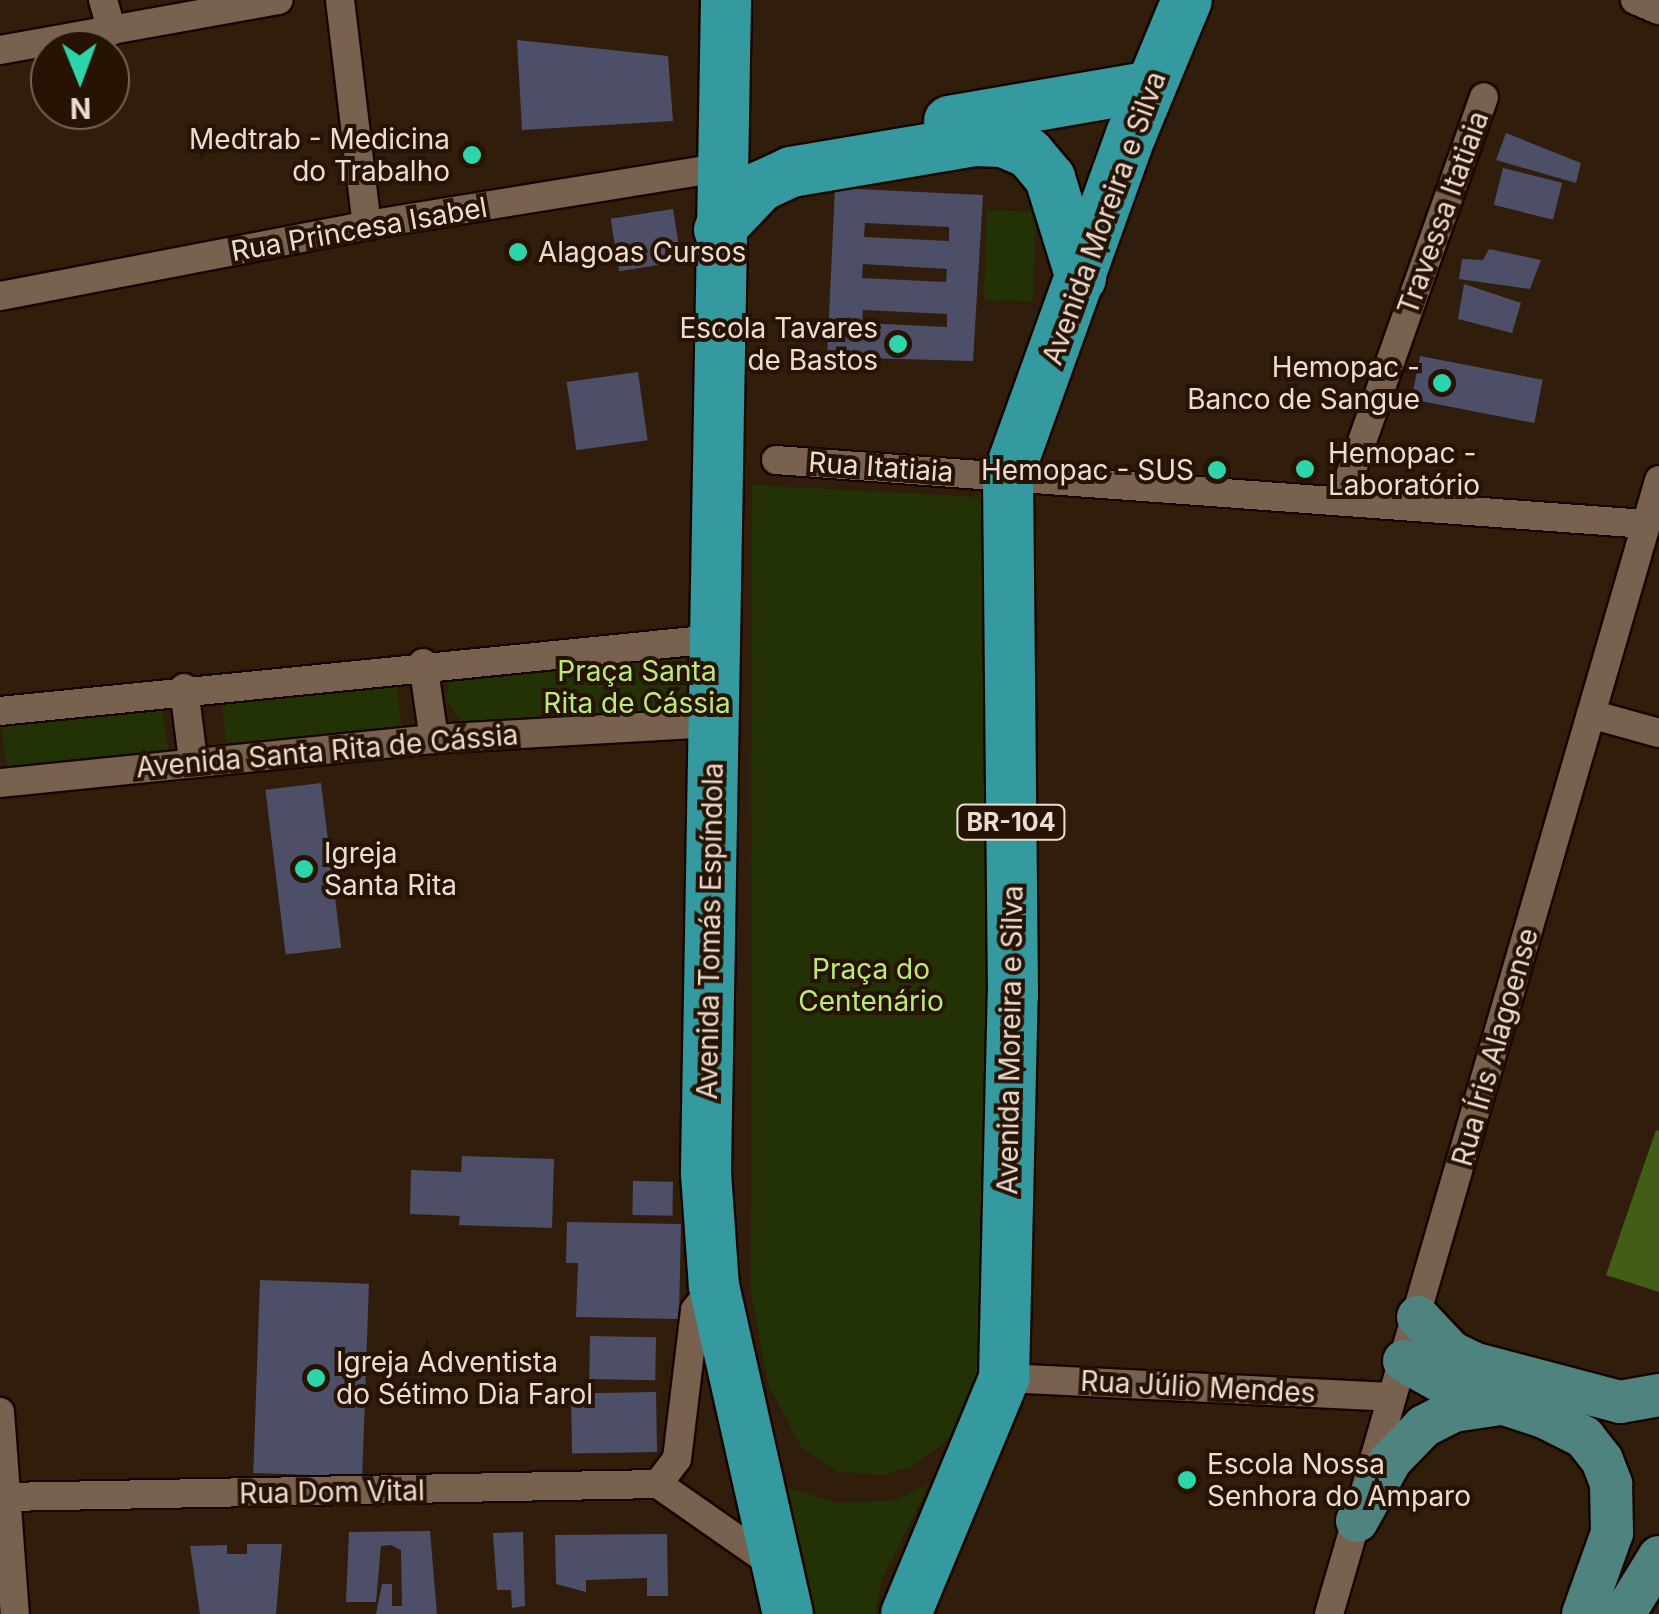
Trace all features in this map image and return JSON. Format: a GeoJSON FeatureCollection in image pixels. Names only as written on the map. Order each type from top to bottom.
{"type":"FeatureCollection","features":[{"type":"Feature","properties":{"kind":"highway","name":"Avenida Tomás Espíndola"},"geometry":{"type":"LineString","coordinates":[[726,0],[719,168],[714,722],[706,990],[714,1286],[788,1614]]}},
{"type":"Feature","properties":{"kind":"highway","name":"Avenida Moreira e Silva"},"geometry":{"type":"LineString","coordinates":[[906,1614],[1004,1378],[1013,995],[1008,476],[1151,86],[1187,0]]}},
{"type":"Feature","properties":{"kind":"highway"},"geometry":{"type":"LineString","coordinates":[[722,118],[757,146],[793,150],[1057,106],[1151,86]]}},
{"type":"Feature","properties":{"kind":"highway"},"geometry":{"type":"LineString","coordinates":[[1057,106],[1045,136],[1050,178],[1081,278]]}},
{"type":"Feature","properties":{"kind":"highway"},"geometry":{"type":"LineString","coordinates":[[719,230],[761,186],[791,172],[920,149],[1003,142],[1029,154],[1050,178]]}},
{"type":"Feature","properties":{"kind":"main road"},"geometry":{"type":"LineString","coordinates":[[1418,1316],[1451,1352],[1476,1364],[1620,1402],[1659,1395]]}},
{"type":"Feature","properties":{"kind":"main road"},"geometry":{"type":"LineString","coordinates":[[1398,1379],[1501,1404],[1584,1438],[1602,1460],[1611,1484],[1612,1533],[1583,1614]]}},
{"type":"Feature","properties":{"kind":"main road"},"geometry":{"type":"LineString","coordinates":[[1356,1522],[1391,1460],[1424,1426],[1453,1411],[1501,1404]]}},
{"type":"Feature","properties":{"kind":"main road"},"geometry":{"type":"LineString","coordinates":[[1624,1614],[1659,1556]]}},
{"type":"Feature","properties":{"kind":"street"},"geometry":{"type":"LineString","coordinates":[[102,0],[112,30],[279,0]]}},
{"type":"Feature","properties":{"kind":"street"},"geometry":{"type":"LineString","coordinates":[[340,0],[367,226]]}},
{"type":"Feature","properties":{"kind":"street"},"geometry":{"type":"LineString","coordinates":[[1635,0],[1659,10]]}},
{"type":"Feature","properties":{"kind":"street"},"geometry":{"type":"LineString","coordinates":[[0,50],[30,45]]}},
{"type":"Feature","properties":{"kind":"street","name":"Travessa Itatiaia"},"geometry":{"type":"LineString","coordinates":[[1342,498],[1484,97]]}},
{"type":"Feature","properties":{"kind":"street","name":"Rua Princesa Isabel"},"geometry":{"type":"LineString","coordinates":[[0,296],[367,226],[719,168]]}},
{"type":"Feature","properties":{"kind":"street","name":"Rua Itatiaia"},"geometry":{"type":"LineString","coordinates":[[776,460],[1342,498],[1645,524]]}},
{"type":"Feature","properties":{"kind":"street","name":"Rua Íris Alagoense"},"geometry":{"type":"LineString","coordinates":[[1329,1614],[1594,715],[1659,480]]}},
{"type":"Feature","properties":{"kind":"street"},"geometry":{"type":"LineString","coordinates":[[0,710],[423,663],[714,639]]}},
{"type":"Feature","properties":{"kind":"street"},"geometry":{"type":"LineString","coordinates":[[423,663],[434,739]]}},
{"type":"Feature","properties":{"kind":"street"},"geometry":{"type":"LineString","coordinates":[[184,688],[193,760]]}},
{"type":"Feature","properties":{"kind":"street"},"geometry":{"type":"LineString","coordinates":[[1594,715],[1659,733]]}},
{"type":"Feature","properties":{"kind":"street","name":"Avenida Santa Rita de Cássia"},"geometry":{"type":"LineString","coordinates":[[0,783],[193,760],[434,739],[714,722]]}},
{"type":"Feature","properties":{"kind":"street"},"geometry":{"type":"LineString","coordinates":[[714,1286],[695,1310],[676,1459],[658,1484],[774,1564]]}},
{"type":"Feature","properties":{"kind":"street","name":"Rua Júlio Mendes"},"geometry":{"type":"LineString","coordinates":[[1004,1378],[1398,1379]]}},
{"type":"Feature","properties":{"kind":"street"},"geometry":{"type":"LineString","coordinates":[[0,1412],[15,1614]]}},
{"type":"Feature","properties":{"kind":"street","name":"Rua Dom Vital"},"geometry":{"type":"LineString","coordinates":[[5,1497],[658,1484]]}},
{"type":"Feature","properties":{"kind":"green space"},"geometry":{"type":"Polygon","coordinates":[[[987,210],[1036,212],[1033,302],[984,300],[987,210]]]}},
{"type":"Feature","properties":{"kind":"green space","name":"Praça do Centenário"},"geometry":{"type":"Polygon","coordinates":[[[752,485],[994,498],[994,987],[983,1367],[972,1405],[948,1440],[913,1466],[884,1475],[839,1472],[801,1447],[768,1384],[751,1292],[752,485]]]}},
{"type":"Feature","properties":{"kind":"green space","name":"Praça Santa Rita de Cássia"},"geometry":{"type":"Polygon","coordinates":[[[686,651],[686,715],[466,730],[446,700],[450,678],[686,651]]]}},
{"type":"Feature","properties":{"kind":"green space"},"geometry":{"type":"Polygon","coordinates":[[[396,677],[402,730],[227,748],[221,695],[396,677]]]}},
{"type":"Feature","properties":{"kind":"green space"},"geometry":{"type":"Polygon","coordinates":[[[161,699],[169,757],[9,780],[1,722],[161,699]]]}},
{"type":"Feature","properties":{"kind":"green space"},"geometry":{"type":"Polygon","coordinates":[[[1656,1130],[1659,1131],[1659,1292],[1606,1275],[1656,1130]]]}},
{"type":"Feature","properties":{"kind":"green space"},"geometry":{"type":"Polygon","coordinates":[[[930,1483],[881,1581],[875,1614],[815,1614],[788,1488],[839,1503],[894,1501],[930,1483]]]}},
{"type":"Feature","properties":{"kind":"building"},"geometry":{"type":"Polygon","coordinates":[[[517,40],[668,56],[673,121],[522,130],[517,40]]]}},
{"type":"Feature","properties":{"kind":"building"},"geometry":{"type":"Polygon","coordinates":[[[1506,133],[1581,163],[1576,183],[1496,160],[1506,133]]]}},
{"type":"Feature","properties":{"kind":"building"},"geometry":{"type":"Polygon","coordinates":[[[1503,168],[1562,183],[1553,220],[1494,205],[1503,168]]]}},
{"type":"Feature","properties":{"kind":"building"},"geometry":{"type":"Polygon","coordinates":[[[835,188],[983,195],[973,361],[827,357],[835,188]],[[865,223],[864,237],[949,241],[949,227],[865,223]],[[863,264],[862,278],[946,282],[947,269],[863,264]],[[863,310],[862,323],[947,327],[947,314],[863,310]]]}},
{"type":"Feature","properties":{"kind":"building"},"geometry":{"type":"Polygon","coordinates":[[[673,209],[681,261],[619,271],[611,219],[673,209]]]}},
{"type":"Feature","properties":{"kind":"building"},"geometry":{"type":"Polygon","coordinates":[[[1489,249],[1541,260],[1530,289],[1459,279],[1462,259],[1483,260],[1489,249]]]}},
{"type":"Feature","properties":{"kind":"building"},"geometry":{"type":"Polygon","coordinates":[[[1464,284],[1521,303],[1512,333],[1458,319],[1464,284]]]}},
{"type":"Feature","properties":{"kind":"building"},"geometry":{"type":"Polygon","coordinates":[[[1420,356],[1543,380],[1534,423],[1412,399],[1420,356]]]}},
{"type":"Feature","properties":{"kind":"building"},"geometry":{"type":"Polygon","coordinates":[[[638,372],[648,440],[576,450],[567,382],[638,372]]]}},
{"type":"Feature","properties":{"kind":"building","name":"Igreja Santa Rita"},"geometry":{"type":"Polygon","coordinates":[[[321,783],[341,948],[286,955],[265,790],[321,783]]]}},
{"type":"Feature","properties":{"kind":"building"},"geometry":{"type":"Polygon","coordinates":[[[462,1156],[554,1159],[552,1228],[459,1225],[460,1216],[410,1214],[411,1170],[461,1172],[462,1156]]]}},
{"type":"Feature","properties":{"kind":"building"},"geometry":{"type":"Polygon","coordinates":[[[633,1181],[673,1182],[672,1216],[632,1215],[633,1181]]]}},
{"type":"Feature","properties":{"kind":"building"},"geometry":{"type":"Polygon","coordinates":[[[567,1222],[681,1224],[679,1319],[576,1317],[578,1263],[566,1263],[567,1222]]]}},
{"type":"Feature","properties":{"kind":"building","name":"Igreja Adventista do Sétimo Dia Farol"},"geometry":{"type":"Polygon","coordinates":[[[260,1280],[369,1284],[362,1477],[253,1473],[260,1280]]]}},
{"type":"Feature","properties":{"kind":"building"},"geometry":{"type":"Polygon","coordinates":[[[590,1336],[656,1337],[655,1380],[589,1379],[590,1336]]]}},
{"type":"Feature","properties":{"kind":"building"},"geometry":{"type":"Polygon","coordinates":[[[656,1392],[657,1452],[572,1453],[571,1393],[656,1392]]]}},
{"type":"Feature","properties":{"kind":"building"},"geometry":{"type":"Polygon","coordinates":[[[430,1531],[437,1614],[376,1614],[382,1584],[392,1584],[392,1606],[402,1606],[401,1550],[391,1545],[381,1546],[376,1602],[346,1602],[349,1532],[430,1531]]]}},
{"type":"Feature","properties":{"kind":"building"},"geometry":{"type":"Polygon","coordinates":[[[523,1532],[525,1606],[512,1608],[511,1590],[497,1590],[493,1533],[523,1532]]]}},
{"type":"Feature","properties":{"kind":"building"},"geometry":{"type":"Polygon","coordinates":[[[667,1534],[668,1596],[647,1596],[647,1578],[586,1580],[586,1592],[556,1584],[555,1535],[667,1534]]]}},
{"type":"Feature","properties":{"kind":"building"},"geometry":{"type":"Polygon","coordinates":[[[247,1544],[282,1544],[276,1614],[200,1614],[190,1546],[227,1545],[227,1554],[247,1554],[247,1544]]]}},
{"type":"Feature","properties":{"kind":"place","name":"Medtrab - Medicina do Trabalho"},"geometry":{"type":"Point","coordinates":[472,155]}},
{"type":"Feature","properties":{"kind":"place","name":"Alagoas Cursos"},"geometry":{"type":"Point","coordinates":[518,252]}},
{"type":"Feature","properties":{"kind":"place","name":"Escola Tavares de Bastos"},"geometry":{"type":"Point","coordinates":[898,344]}},
{"type":"Feature","properties":{"kind":"place","name":"Hemopac - Banco de Sangue"},"geometry":{"type":"Point","coordinates":[1442,383]}},
{"type":"Feature","properties":{"kind":"place","name":"Hemopac - Laboratório"},"geometry":{"type":"Point","coordinates":[1305,469]}},
{"type":"Feature","properties":{"kind":"place","name":"Hemopac - SUS"},"geometry":{"type":"Point","coordinates":[1217,470]}},
{"type":"Feature","properties":{"kind":"place","name":"Igreja Santa Rita"},"geometry":{"type":"Point","coordinates":[304,869]}},
{"type":"Feature","properties":{"kind":"place","name":"Igreja Adventista do Sétimo Dia Farol"},"geometry":{"type":"Point","coordinates":[316,1378]}},
{"type":"Feature","properties":{"kind":"place","name":"Escola Nossa Senhora do Amparo"},"geometry":{"type":"Point","coordinates":[1187,1480]}}]}
